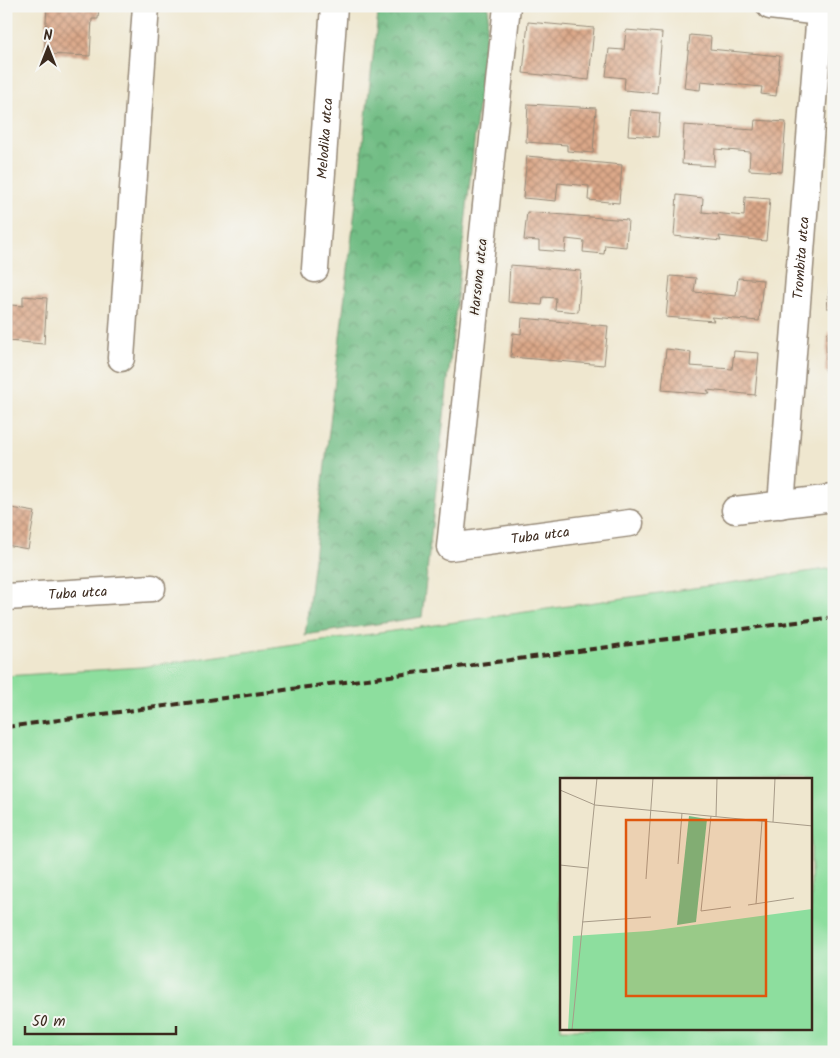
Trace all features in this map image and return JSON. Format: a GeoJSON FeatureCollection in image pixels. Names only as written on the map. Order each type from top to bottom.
{"type":"FeatureCollection","features":[{"type":"Feature","properties":{"kind":"street"},"geometry":{"type":"LineString","coordinates":[[121,358],[146,6]]}},
{"type":"Feature","properties":{"kind":"street","name":"Melodika utca"},"geometry":{"type":"LineString","coordinates":[[315,269],[334,6]]}},
{"type":"Feature","properties":{"kind":"street","name":"Harsona utca"},"geometry":{"type":"LineString","coordinates":[[450,547],[507,6]]}},
{"type":"Feature","properties":{"kind":"street"},"geometry":{"type":"LineString","coordinates":[[770,6],[827,12]]}},
{"type":"Feature","properties":{"kind":"street","name":"Trombita utca"},"geometry":{"type":"LineString","coordinates":[[781,505],[827,12]]}},
{"type":"Feature","properties":{"kind":"street"},"geometry":{"type":"LineString","coordinates":[[735,510],[834,498]]}},
{"type":"Feature","properties":{"kind":"street","name":"Tuba utca"},"geometry":{"type":"LineString","coordinates":[[450,547],[630,523]]}},
{"type":"Feature","properties":{"kind":"street","name":"Tuba utca"},"geometry":{"type":"LineString","coordinates":[[6,598],[152,588]]}},
{"type":"Feature","properties":{"kind":"green space"},"geometry":{"type":"Polygon","coordinates":[[[379,6],[489,6],[422,617],[305,635],[379,6]]]}},
{"type":"Feature","properties":{"kind":"green space"},"geometry":{"type":"Polygon","coordinates":[[[834,568],[834,1052],[6,1052],[6,676],[141,667],[834,568]]]}},
{"type":"Feature","properties":{"kind":"building"},"geometry":{"type":"Polygon","coordinates":[[[47,6],[99,6],[98,19],[92,19],[90,56],[44,54],[47,6]]]}},
{"type":"Feature","properties":{"kind":"building"},"geometry":{"type":"Polygon","coordinates":[[[528,22],[594,28],[589,80],[523,73],[528,22]]]}},
{"type":"Feature","properties":{"kind":"building"},"geometry":{"type":"Polygon","coordinates":[[[626,30],[662,33],[657,93],[624,90],[625,78],[606,76],[609,49],[624,50],[626,30]]]}},
{"type":"Feature","properties":{"kind":"building"},"geometry":{"type":"Polygon","coordinates":[[[690,35],[711,37],[710,49],[780,56],[776,96],[761,94],[762,87],[701,81],[700,90],[684,88],[690,35]]]}},
{"type":"Feature","properties":{"kind":"building"},"geometry":{"type":"Polygon","coordinates":[[[528,104],[596,108],[593,153],[567,151],[567,145],[526,142],[528,104]]]}},
{"type":"Feature","properties":{"kind":"building"},"geometry":{"type":"Polygon","coordinates":[[[630,110],[660,113],[658,137],[628,135],[630,110]]]}},
{"type":"Feature","properties":{"kind":"building"},"geometry":{"type":"Polygon","coordinates":[[[755,120],[786,122],[782,172],[749,170],[750,152],[715,149],[714,166],[682,164],[684,125],[754,130],[755,120]]]}},
{"type":"Feature","properties":{"kind":"building"},"geometry":{"type":"Polygon","coordinates":[[[527,156],[622,165],[619,203],[588,200],[589,186],[558,183],[556,201],[523,198],[527,156]]]}},
{"type":"Feature","properties":{"kind":"building"},"geometry":{"type":"Polygon","coordinates":[[[677,195],[703,198],[702,212],[744,216],[745,197],[770,199],[766,241],[719,236],[721,241],[674,236],[677,195]]]}},
{"type":"Feature","properties":{"kind":"building"},"geometry":{"type":"Polygon","coordinates":[[[527,212],[628,220],[626,247],[605,245],[604,254],[583,252],[584,241],[566,239],[565,252],[539,250],[539,241],[524,240],[527,212]]]}},
{"type":"Feature","properties":{"kind":"building"},"geometry":{"type":"Polygon","coordinates":[[[510,265],[581,271],[578,312],[555,310],[556,298],[543,297],[542,305],[508,302],[510,265]]]}},
{"type":"Feature","properties":{"kind":"building"},"geometry":{"type":"Polygon","coordinates":[[[831,267],[834,267],[834,308],[827,308],[831,267]]]}},
{"type":"Feature","properties":{"kind":"building"},"geometry":{"type":"Polygon","coordinates":[[[670,276],[696,278],[694,292],[736,296],[738,278],[763,280],[759,321],[711,317],[714,321],[666,317],[670,276]]]}},
{"type":"Feature","properties":{"kind":"building"},"geometry":{"type":"Polygon","coordinates":[[[23,296],[47,298],[44,344],[8,341],[11,305],[23,306],[23,296]]]}},
{"type":"Feature","properties":{"kind":"building"},"geometry":{"type":"Polygon","coordinates":[[[522,318],[608,326],[604,365],[511,357],[513,333],[521,334],[522,318]]]}},
{"type":"Feature","properties":{"kind":"building"},"geometry":{"type":"Polygon","coordinates":[[[828,332],[834,332],[834,373],[825,372],[828,332]]]}},
{"type":"Feature","properties":{"kind":"building"},"geometry":{"type":"Polygon","coordinates":[[[666,349],[691,352],[690,366],[732,369],[734,351],[759,353],[755,395],[707,390],[710,394],[662,390],[666,349]]]}},
{"type":"Feature","properties":{"kind":"building"},"geometry":{"type":"Polygon","coordinates":[[[6,507],[35,512],[28,549],[6,545],[6,507]]]}},
{"type":"Feature","properties":{"kind":"railway"},"geometry":{"type":"LineString","coordinates":[[6,727],[834,617]]}}]}
